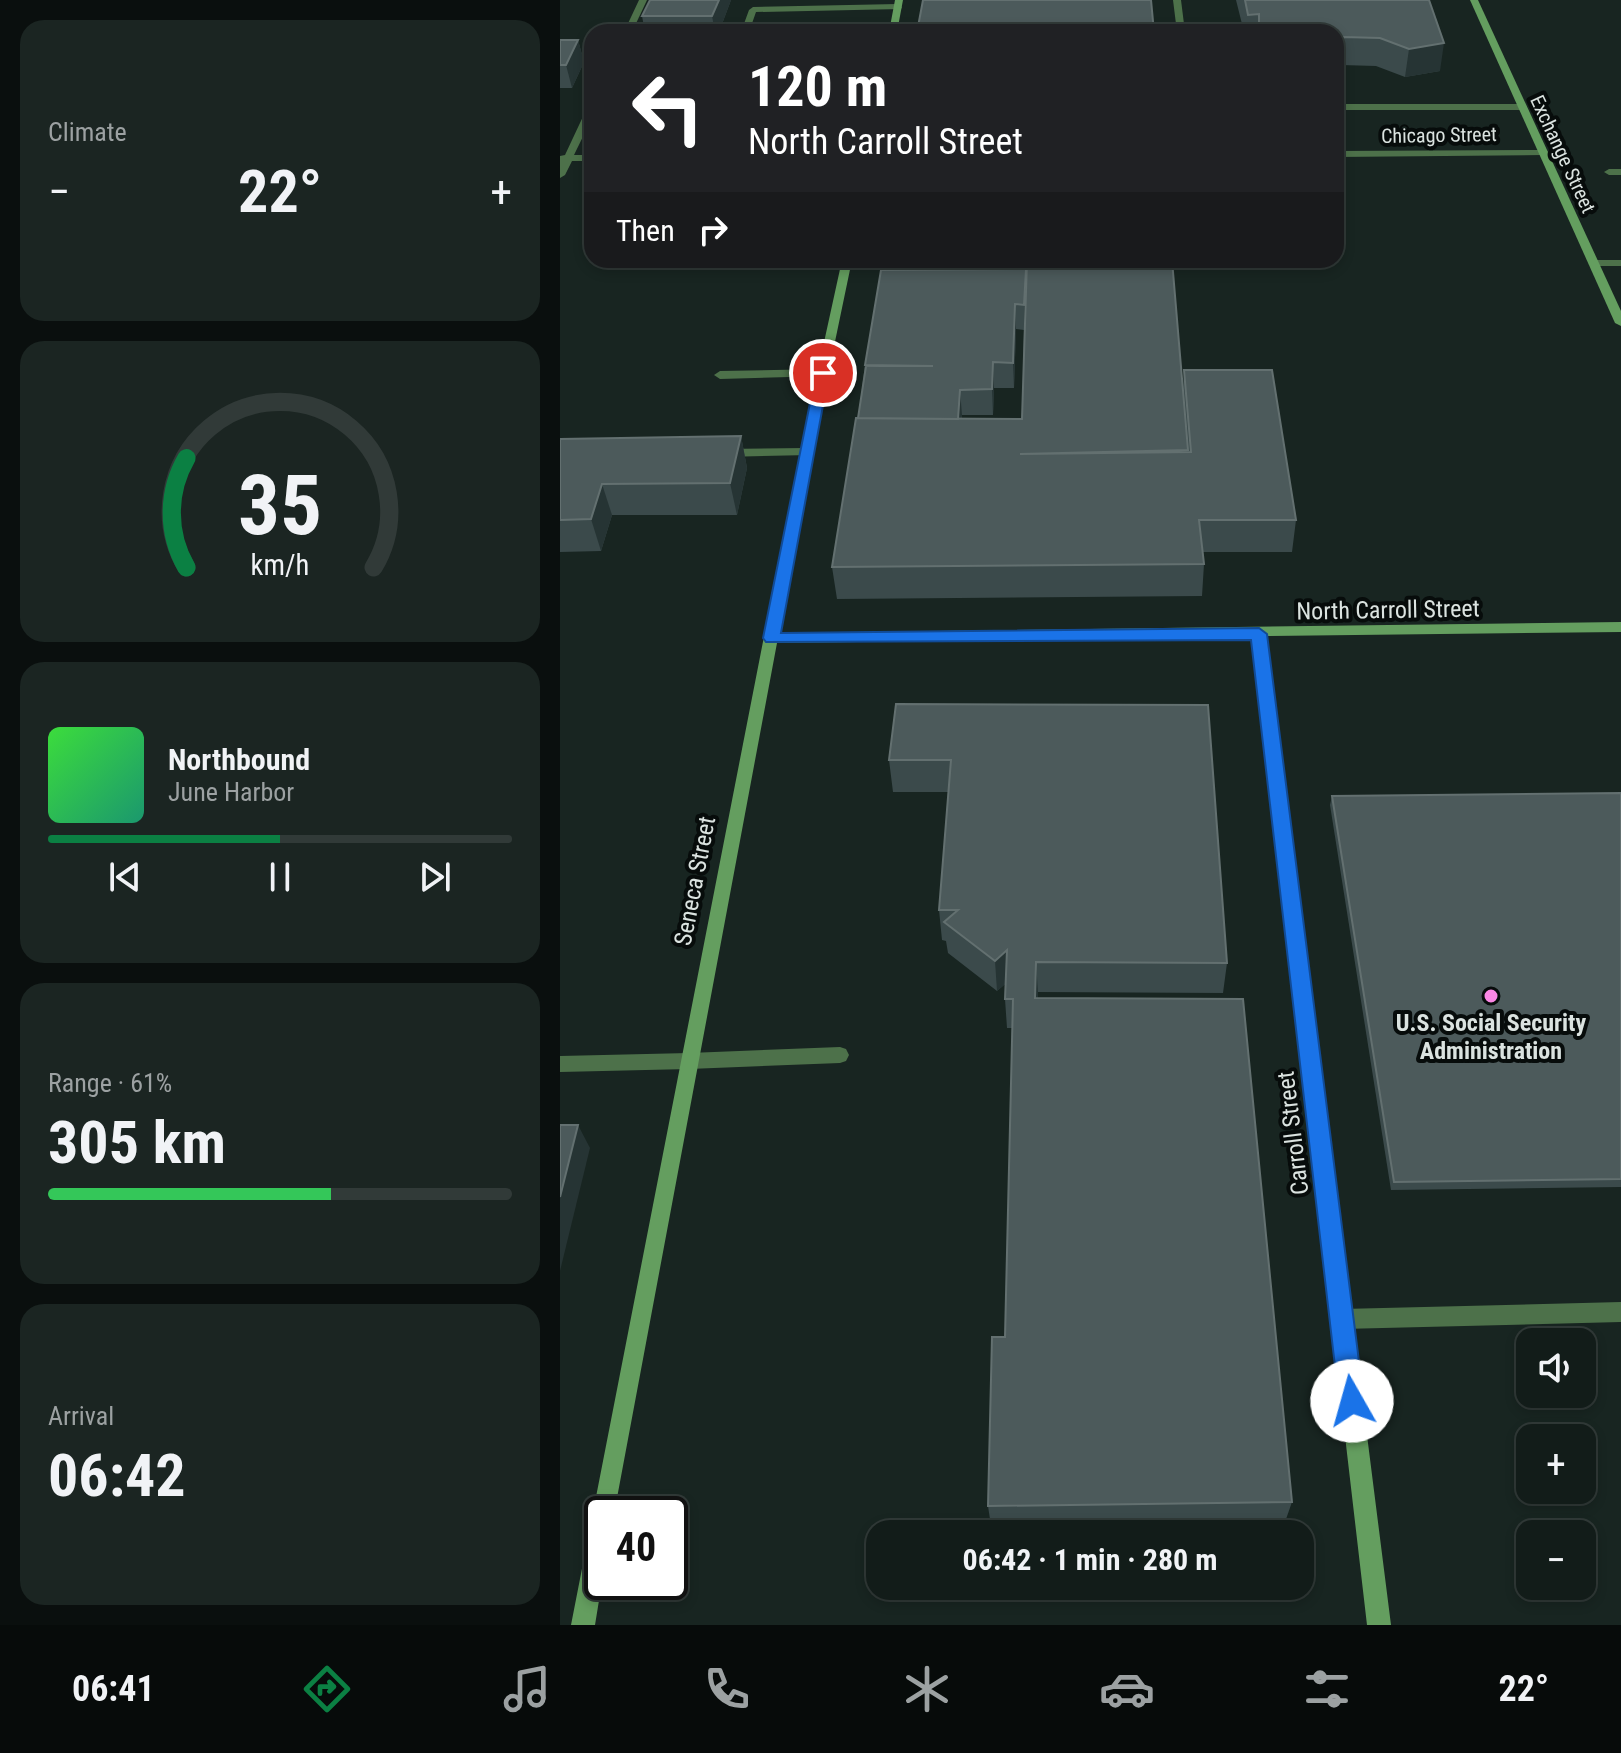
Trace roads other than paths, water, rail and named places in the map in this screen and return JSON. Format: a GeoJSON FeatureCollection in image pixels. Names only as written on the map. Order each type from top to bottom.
{"type":"FeatureCollection","features":[{"type":"Feature","properties":{"kind":"street"},"geometry":{"type":"LineString","coordinates":[[632,24],[643,0]]}},
{"type":"Feature","properties":{"kind":"street"},"geometry":{"type":"LineString","coordinates":[[1177,0],[1180,24]]}},
{"type":"Feature","properties":{"kind":"street","name":"Exchange Street"},"geometry":{"type":"LineString","coordinates":[[1474,0],[1621,323]]}},
{"type":"Feature","properties":{"kind":"street"},"geometry":{"type":"LineString","coordinates":[[748,24],[753,10],[898,4],[894,24]]}},
{"type":"Feature","properties":{"kind":"street"},"geometry":{"type":"LineString","coordinates":[[1344,107],[1522,107]]}},
{"type":"Feature","properties":{"kind":"street"},"geometry":{"type":"LineString","coordinates":[[560,175],[564,158],[584,122]]}},
{"type":"Feature","properties":{"kind":"street","name":"Chicago Street"},"geometry":{"type":"LineString","coordinates":[[1344,154],[1543,152]]}},
{"type":"Feature","properties":{"kind":"street"},"geometry":{"type":"LineString","coordinates":[[1594,263],[1621,263]]}},
{"type":"Feature","properties":{"kind":"street","name":"Seneca Street"},"geometry":{"type":"LineString","coordinates":[[606,1496],[806,452],[845,268]]}},
{"type":"Feature","properties":{"kind":"street"},"geometry":{"type":"LineString","coordinates":[[720,375],[823,373]]}},
{"type":"Feature","properties":{"kind":"street"},"geometry":{"type":"LineString","coordinates":[[711,453],[806,452]]}},
{"type":"Feature","properties":{"kind":"street","name":"North Carroll Street"},"geometry":{"type":"LineString","coordinates":[[772,638],[1621,627]]}},
{"type":"Feature","properties":{"kind":"street","name":"Carroll Street"},"geometry":{"type":"LineString","coordinates":[[1259,634],[1379,1625]]}},
{"type":"Feature","properties":{"kind":"street"},"geometry":{"type":"LineString","coordinates":[[560,1064],[840,1055]]}},
{"type":"Feature","properties":{"kind":"street"},"geometry":{"type":"LineString","coordinates":[[1342,1319],[1621,1312]]}},
{"type":"Feature","properties":{"kind":"street","name":"Seneca Street"},"geometry":{"type":"LineString","coordinates":[[583,1625],[587,1600]]}},
{"type":"Feature","properties":{"kind":"place","name":"U.S. Social Security Administration"},"geometry":{"type":"Point","coordinates":[1491,996]}}]}
